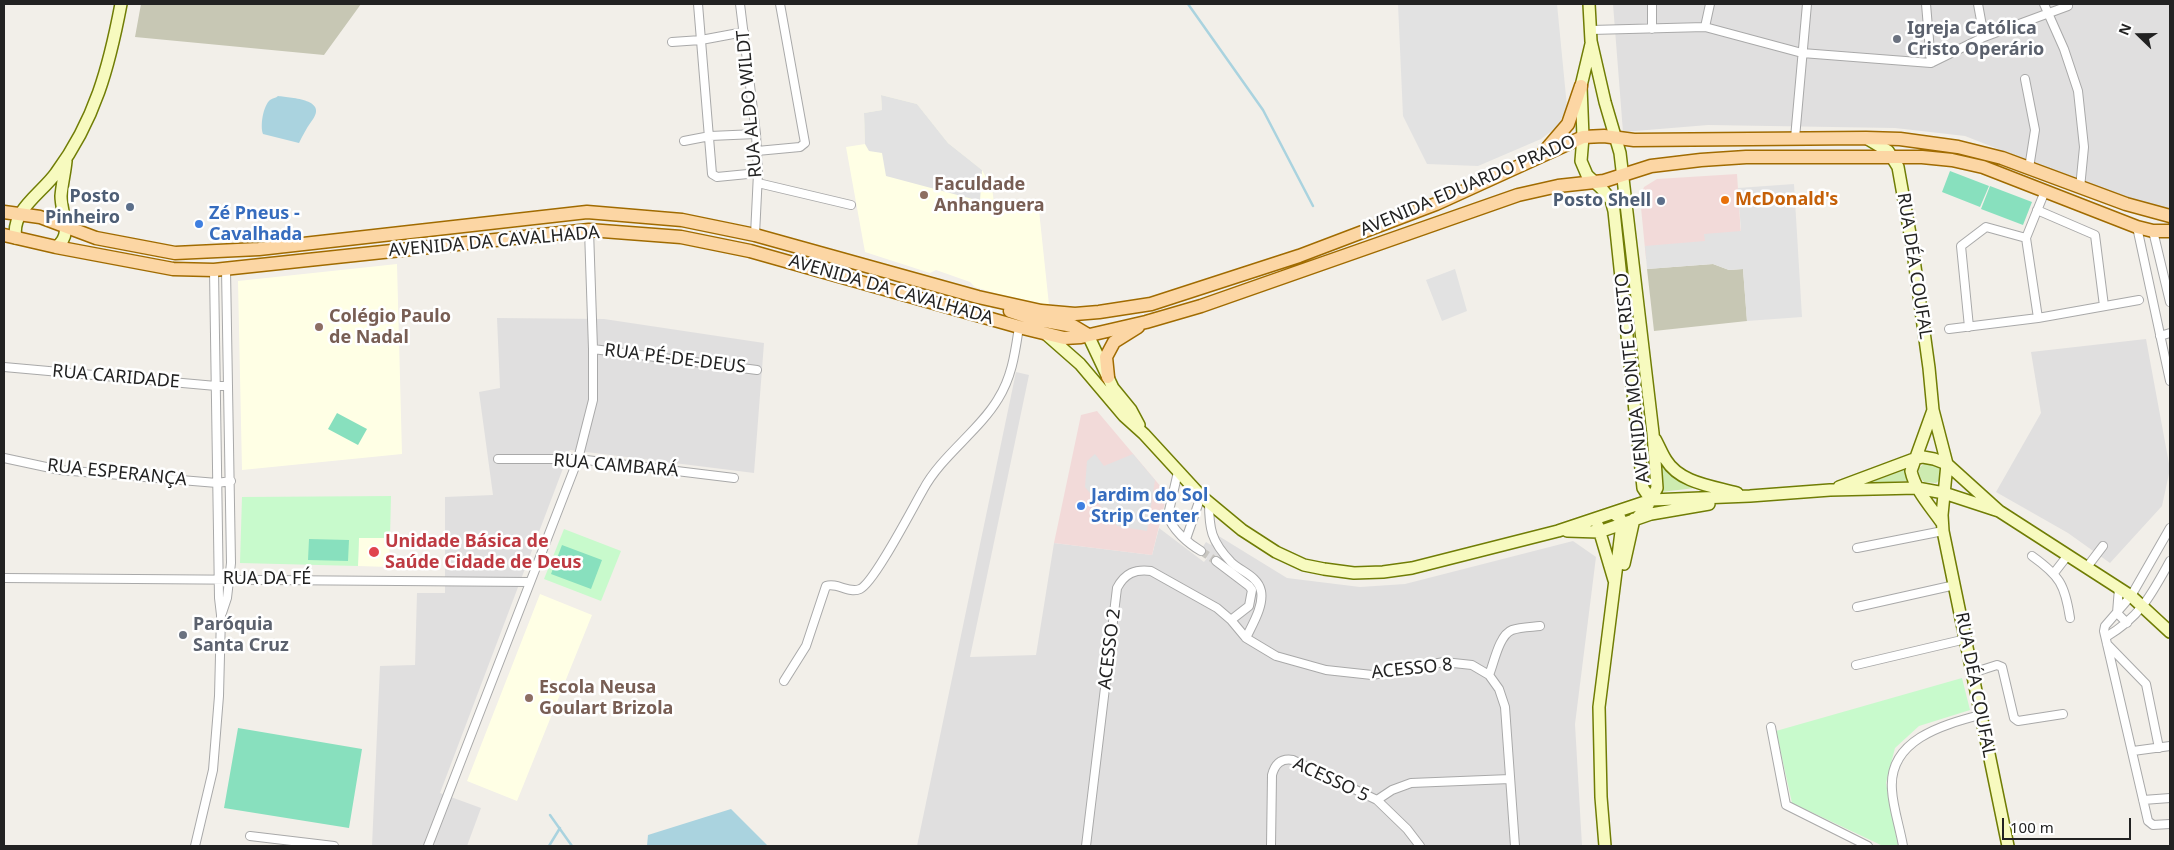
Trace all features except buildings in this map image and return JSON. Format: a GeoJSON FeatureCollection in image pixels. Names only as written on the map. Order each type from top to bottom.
{"type":"FeatureCollection","features":[{"type":"Feature","properties":{"kind":"main road"},"geometry":{"type":"LineString","coordinates":[[10,236],[19,214],[45,187],[83,131],[102,87],[121,4]]}},
{"type":"Feature","properties":{"kind":"main road","name":"AVENIDA MONTE CRISTO"},"geometry":{"type":"LineString","coordinates":[[1588,4],[1591,36],[1620,153],[1626,195],[1653,433],[1657,488],[1651,500],[1643,488],[1614,211],[1611,200],[1602,189],[1592,182],[1581,161],[1583,137],[1581,86],[1591,36]]}},
{"type":"Feature","properties":{"kind":"main road"},"geometry":{"type":"LineString","coordinates":[[1542,154],[1568,124],[1581,86]]}},
{"type":"Feature","properties":{"kind":"main road","name":"AVENIDA EDUARDO PRADO"},"geometry":{"type":"LineString","coordinates":[[978,297],[1060,313],[1099,312],[1151,304],[1298,256],[1427,208],[1542,154],[1583,137],[1634,140],[1900,139],[1958,147],[2002,158],[2126,204],[2170,216]]}},
{"type":"Feature","properties":{"kind":"main road"},"geometry":{"type":"LineString","coordinates":[[1866,138],[1883,147],[1893,157]]}},
{"type":"Feature","properties":{"kind":"main road"},"geometry":{"type":"LineString","coordinates":[[56,247],[65,239],[66,226],[61,198],[67,157]]}},
{"type":"Feature","properties":{"kind":"main road","name":"RUA DÉA COUFAL"},"geometry":{"type":"LineString","coordinates":[[1893,157],[1898,166],[1912,245],[1930,368],[1932,410],[1947,464],[1943,523],[1980,715],[2008,846]]}},
{"type":"Feature","properties":{"kind":"main road","name":"AVENIDA EDUARDO PRADO"},"geometry":{"type":"LineString","coordinates":[[1047,335],[1064,338],[1088,335],[1146,322],[1201,306],[1518,195],[1558,186],[1604,181],[1652,166],[1718,158],[1922,157],[1968,163],[1983,167],[2137,227],[2154,231],[2170,231]]}},
{"type":"Feature","properties":{"kind":"main road","name":"AVENIDA DA CAVALHADA"},"geometry":{"type":"LineString","coordinates":[[4,212],[40,217],[96,238],[175,253],[259,249],[587,212],[682,220],[754,235],[978,297]]}},
{"type":"Feature","properties":{"kind":"main road","name":"AVENIDA DA CAVALHADA"},"geometry":{"type":"LineString","coordinates":[[10,236],[56,247],[173,269],[220,269],[589,230],[681,237],[750,251],[1047,335],[1080,364],[1124,416],[1144,434],[1178,472],[1205,499],[1242,530],[1276,552],[1304,565],[1354,573],[1412,568],[1558,531],[1651,500],[1750,496],[1830,490],[1918,488],[1944,493],[1999,511]]}},
{"type":"Feature","properties":{"kind":"main road"},"geometry":{"type":"LineString","coordinates":[[813,268],[859,275],[869,272],[874,268]]}},
{"type":"Feature","properties":{"kind":"main road"},"geometry":{"type":"LineString","coordinates":[[900,292],[901,286],[905,283],[956,291]]}},
{"type":"Feature","properties":{"kind":"main road"},"geometry":{"type":"LineString","coordinates":[[978,297],[999,307],[1034,319],[1073,326],[1088,335]]}},
{"type":"Feature","properties":{"kind":"main road"},"geometry":{"type":"LineString","coordinates":[[1108,377],[1106,357],[1114,342],[1146,322]]}},
{"type":"Feature","properties":{"kind":"main road","name":"AVENIDA DA CAVALHADA"},"geometry":{"type":"LineString","coordinates":[[1088,335],[1113,388],[1131,410],[1144,434]]}},
{"type":"Feature","properties":{"kind":"main road","name":"RUA DÉA COUFAL"},"geometry":{"type":"LineString","coordinates":[[1932,410],[1911,471],[1913,480],[1943,523]]}},
{"type":"Feature","properties":{"kind":"main road"},"geometry":{"type":"LineString","coordinates":[[1653,433],[1666,461],[1677,473],[1694,482],[1750,496]]}},
{"type":"Feature","properties":{"kind":"main road","name":"AVENIDA DA CAVALHADA"},"geometry":{"type":"LineString","coordinates":[[1830,490],[1914,459],[1934,459],[1947,464],[1999,511],[2131,596],[2170,632]]}},
{"type":"Feature","properties":{"kind":"main road","name":"AVENIDA DA CAVALHADA"},"geometry":{"type":"LineString","coordinates":[[1558,531],[1599,532],[1635,518],[1750,496]]}},
{"type":"Feature","properties":{"kind":"main road"},"geometry":{"type":"LineString","coordinates":[[1615,584],[1626,561],[1635,518],[1651,500],[1667,504],[1705,504]]}},
{"type":"Feature","properties":{"kind":"main road"},"geometry":{"type":"LineString","coordinates":[[1943,523],[1958,503],[1970,501]]}},
{"type":"Feature","properties":{"kind":"main road"},"geometry":{"type":"LineString","coordinates":[[1605,846],[1601,798],[1599,707],[1622,524],[1620,518],[1613,513]]}},
{"type":"Feature","properties":{"kind":"main road"},"geometry":{"type":"LineString","coordinates":[[1598,518],[1599,532],[1615,584]]}},
{"type":"Feature","properties":{"kind":"street"},"geometry":{"type":"LineString","coordinates":[[698,4],[713,175],[717,177],[758,173]]}},
{"type":"Feature","properties":{"kind":"street","name":"RUA ALDO WILDT"},"geometry":{"type":"LineString","coordinates":[[740,4],[757,150],[758,183],[754,235]]}},
{"type":"Feature","properties":{"kind":"street"},"geometry":{"type":"LineString","coordinates":[[757,150],[800,147],[805,142],[780,4]]}},
{"type":"Feature","properties":{"kind":"street"},"geometry":{"type":"LineString","coordinates":[[1652,4],[1652,29]]}},
{"type":"Feature","properties":{"kind":"street"},"geometry":{"type":"LineString","coordinates":[[1705,27],[1710,4]]}},
{"type":"Feature","properties":{"kind":"street"},"geometry":{"type":"LineString","coordinates":[[1795,138],[1807,4]]}},
{"type":"Feature","properties":{"kind":"street"},"geometry":{"type":"LineString","coordinates":[[1926,4],[1931,63]]}},
{"type":"Feature","properties":{"kind":"street"},"geometry":{"type":"LineString","coordinates":[[1978,4],[1984,37]]}},
{"type":"Feature","properties":{"kind":"street"},"geometry":{"type":"LineString","coordinates":[[2044,4],[2064,50],[2078,91],[2084,148],[2080,188]]}},
{"type":"Feature","properties":{"kind":"street"},"geometry":{"type":"LineString","coordinates":[[1591,36],[1652,29],[1705,27],[1802,53],[1931,63],[1984,37],[2068,5]]}},
{"type":"Feature","properties":{"kind":"street"},"geometry":{"type":"LineString","coordinates":[[672,42],[701,40],[744,32]]}},
{"type":"Feature","properties":{"kind":"street"},"geometry":{"type":"LineString","coordinates":[[2025,79],[2035,130],[2029,168]]}},
{"type":"Feature","properties":{"kind":"street"},"geometry":{"type":"LineString","coordinates":[[684,141],[710,136],[756,134]]}},
{"type":"Feature","properties":{"kind":"street"},"geometry":{"type":"LineString","coordinates":[[758,183],[851,205]]}},
{"type":"Feature","properties":{"kind":"street"},"geometry":{"type":"LineString","coordinates":[[2038,318],[2026,238],[2045,191]]}},
{"type":"Feature","properties":{"kind":"street"},"geometry":{"type":"LineString","coordinates":[[2038,207],[2095,235],[2104,306]]}},
{"type":"Feature","properties":{"kind":"street"},"geometry":{"type":"LineString","coordinates":[[1969,327],[1960,246],[1986,227],[2026,238]]}},
{"type":"Feature","properties":{"kind":"street"},"geometry":{"type":"LineString","coordinates":[[2137,227],[2170,381]]}},
{"type":"Feature","properties":{"kind":"street"},"geometry":{"type":"LineString","coordinates":[[428,846],[578,459],[593,400],[594,349],[589,230]]}},
{"type":"Feature","properties":{"kind":"street"},"geometry":{"type":"LineString","coordinates":[[2154,231],[2170,302]]}},
{"type":"Feature","properties":{"kind":"street"},"geometry":{"type":"LineString","coordinates":[[220,269],[228,386],[231,481],[231,579],[221,615]]}},
{"type":"Feature","properties":{"kind":"street"},"geometry":{"type":"LineString","coordinates":[[195,846],[213,770],[219,696],[221,615],[218,579],[216,386],[220,269]]}},
{"type":"Feature","properties":{"kind":"street"},"geometry":{"type":"LineString","coordinates":[[1949,329],[2038,318],[2139,300]]}},
{"type":"Feature","properties":{"kind":"street"},"geometry":{"type":"LineString","coordinates":[[784,682],[806,646],[826,586],[831,585],[855,590],[864,586],[882,563],[924,487],[944,461],[997,401],[1008,380],[1015,357],[1018,327]]}},
{"type":"Feature","properties":{"kind":"street"},"geometry":{"type":"LineString","coordinates":[[2160,336],[2170,333]]}},
{"type":"Feature","properties":{"kind":"street","name":"RUA PÉ-DE-DEUS"},"geometry":{"type":"LineString","coordinates":[[594,349],[757,370]]}},
{"type":"Feature","properties":{"kind":"street","name":"RUA CARIDADE"},"geometry":{"type":"LineString","coordinates":[[4,367],[228,386]]}},
{"type":"Feature","properties":{"kind":"street","name":"RUA ESPERANÇA"},"geometry":{"type":"LineString","coordinates":[[4,458],[60,470],[217,483],[231,481]]}},
{"type":"Feature","properties":{"kind":"street","name":"RUA CAMBARÁ"},"geometry":{"type":"LineString","coordinates":[[498,459],[578,459],[734,478]]}},
{"type":"Feature","properties":{"kind":"street"},"geometry":{"type":"LineString","coordinates":[[1178,472],[1168,516],[1173,526],[1201,551]]}},
{"type":"Feature","properties":{"kind":"street"},"geometry":{"type":"LineString","coordinates":[[1186,539],[1205,499]]}},
{"type":"Feature","properties":{"kind":"street"},"geometry":{"type":"LineString","coordinates":[[1205,499],[1212,536],[1231,562],[1250,575],[1261,590],[1260,604],[1246,638]]}},
{"type":"Feature","properties":{"kind":"street"},"geometry":{"type":"LineString","coordinates":[[1857,548],[1943,523]]}},
{"type":"Feature","properties":{"kind":"street"},"geometry":{"type":"LineString","coordinates":[[2170,528],[2131,596],[2105,626],[2149,824],[2170,824]]}},
{"type":"Feature","properties":{"kind":"street"},"geometry":{"type":"LineString","coordinates":[[2088,567],[2103,546]]}},
{"type":"Feature","properties":{"kind":"street"},"geometry":{"type":"LineString","coordinates":[[2054,573],[2068,555]]}},
{"type":"Feature","properties":{"kind":"street"},"geometry":{"type":"LineString","coordinates":[[2032,556],[2054,573],[2066,592],[2070,618]]}},
{"type":"Feature","properties":{"kind":"street"},"geometry":{"type":"LineString","coordinates":[[1216,560],[1252,590],[1249,606],[1231,620]]}},
{"type":"Feature","properties":{"kind":"street"},"geometry":{"type":"LineString","coordinates":[[2107,641],[2144,606],[2170,561]]}},
{"type":"Feature","properties":{"kind":"street","name":"ACESSO 2"},"geometry":{"type":"LineString","coordinates":[[1086,846],[1117,588],[1122,578],[1131,572],[1141,570],[1152,571],[1217,608],[1231,620]]}},
{"type":"Feature","properties":{"kind":"street","name":"RUA DA FÉ"},"geometry":{"type":"LineString","coordinates":[[4,578],[530,582]]}},
{"type":"Feature","properties":{"kind":"street"},"geometry":{"type":"LineString","coordinates":[[1857,607],[1955,585]]}},
{"type":"Feature","properties":{"kind":"street"},"geometry":{"type":"LineString","coordinates":[[2119,588],[2118,612],[2127,623]]}},
{"type":"Feature","properties":{"kind":"street","name":"ACESSO 8"},"geometry":{"type":"LineString","coordinates":[[1231,620],[1246,638],[1276,656],[1326,670],[1372,674],[1444,662],[1472,665],[1489,675]]}},
{"type":"Feature","properties":{"kind":"street"},"geometry":{"type":"LineString","coordinates":[[1516,846],[1504,707],[1499,689],[1489,675],[1503,639],[1508,633],[1514,629],[1540,626]]}},
{"type":"Feature","properties":{"kind":"street"},"geometry":{"type":"LineString","coordinates":[[1856,665],[1966,640]]}},
{"type":"Feature","properties":{"kind":"street"},"geometry":{"type":"LineString","coordinates":[[2107,641],[2146,684],[2160,748]]}},
{"type":"Feature","properties":{"kind":"street"},"geometry":{"type":"LineString","coordinates":[[1972,673],[1997,665],[2002,667],[2014,718],[2018,721],[2063,714]]}},
{"type":"Feature","properties":{"kind":"street"},"geometry":{"type":"LineString","coordinates":[[1903,846],[1892,790],[1892,775],[1898,760],[1910,745],[1926,733],[1980,715]]}},
{"type":"Feature","properties":{"kind":"street"},"geometry":{"type":"LineString","coordinates":[[1771,727],[1786,805],[1868,846]]}},
{"type":"Feature","properties":{"kind":"street"},"geometry":{"type":"LineString","coordinates":[[2133,751],[2170,746]]}},
{"type":"Feature","properties":{"kind":"street","name":"ACESSO 5"},"geometry":{"type":"LineString","coordinates":[[1271,846],[1272,776],[1274,768],[1280,761],[1287,759],[1293,760],[1377,800],[1420,846]]}},
{"type":"Feature","properties":{"kind":"street"},"geometry":{"type":"LineString","coordinates":[[1377,800],[1392,790],[1411,783],[1510,779]]}},
{"type":"Feature","properties":{"kind":"street"},"geometry":{"type":"LineString","coordinates":[[2144,800],[2170,798]]}},
{"type":"Feature","properties":{"kind":"street"},"geometry":{"type":"LineString","coordinates":[[250,836],[334,846]]}},
{"type":"Feature","properties":{"kind":"shaded area"},"geometry":{"type":"Polygon","coordinates":[[[141,4],[361,4],[324,55],[135,37],[141,4]]]}},
{"type":"Feature","properties":{"kind":"shaded area"},"geometry":{"type":"Polygon","coordinates":[[[1398,4],[1557,4],[1567,107],[1558,126],[1541,139],[1478,166],[1427,164],[1403,116],[1398,4]]]}},
{"type":"Feature","properties":{"kind":"shaded area"},"geometry":{"type":"Polygon","coordinates":[[[1613,4],[2170,4],[2169,209],[2128,200],[1965,136],[1895,128],[1708,125],[1623,132],[1613,4]]]}},
{"type":"Feature","properties":{"kind":"shaded area","name":"Faculdade Anhanguera"},"geometry":{"type":"Polygon","coordinates":[[[881,95],[917,104],[948,143],[982,170],[992,188],[994,203],[1038,201],[1049,305],[1017,300],[975,287],[970,282],[936,270],[930,273],[865,252],[846,147],[865,144],[864,113],[882,110],[881,95]]]}},
{"type":"Feature","properties":{"kind":"shaded area"},"geometry":{"type":"Polygon","coordinates":[[[881,95],[917,104],[948,143],[982,170],[980,201],[886,176],[882,153],[869,151],[865,144],[864,113],[882,110],[881,95]]]}},
{"type":"Feature","properties":{"kind":"shaded area"},"geometry":{"type":"Polygon","coordinates":[[[1737,174],[1742,251],[1646,259],[1640,197],[1644,187],[1657,179],[1737,174]]]}},
{"type":"Feature","properties":{"kind":"shaded area"},"geometry":{"type":"Polygon","coordinates":[[[1794,184],[1802,317],[1747,321],[1743,269],[1729,270],[1713,264],[1647,269],[1645,246],[1705,241],[1704,234],[1741,231],[1738,188],[1794,184]]]}},
{"type":"Feature","properties":{"kind":"shaded area","name":"Colégio Paulo de Nadal"},"geometry":{"type":"Polygon","coordinates":[[[397,264],[402,454],[242,470],[238,281],[397,264]]]}},
{"type":"Feature","properties":{"kind":"shaded area"},"geometry":{"type":"Polygon","coordinates":[[[1713,264],[1729,270],[1743,269],[1747,321],[1654,331],[1647,269],[1713,264]]]}},
{"type":"Feature","properties":{"kind":"shaded area"},"geometry":{"type":"Polygon","coordinates":[[[1455,269],[1467,311],[1442,321],[1426,280],[1455,269]]]}},
{"type":"Feature","properties":{"kind":"shaded area"},"geometry":{"type":"Polygon","coordinates":[[[497,318],[604,319],[764,343],[754,473],[570,450],[440,793],[481,808],[467,846],[372,846],[380,666],[415,665],[417,593],[445,593],[445,497],[493,495],[479,392],[500,388],[497,318]]]}},
{"type":"Feature","properties":{"kind":"shaded area"},"geometry":{"type":"Polygon","coordinates":[[[2146,339],[2170,469],[2162,506],[2110,563],[2068,533],[1996,492],[2041,413],[2031,352],[2146,339]]]}},
{"type":"Feature","properties":{"kind":"shaded area"},"geometry":{"type":"Polygon","coordinates":[[[1016,372],[1029,375],[970,657],[1036,655],[1054,543],[1152,555],[1159,528],[1204,562],[1207,558],[1199,553],[1206,542],[1211,545],[1217,535],[1287,578],[1360,587],[1405,584],[1573,541],[1596,557],[1575,724],[1582,846],[917,846],[1016,372]]]}},
{"type":"Feature","properties":{"kind":"shaded area"},"geometry":{"type":"Polygon","coordinates":[[[1097,411],[1167,494],[1152,555],[1054,543],[1081,415],[1097,411]]]}},
{"type":"Feature","properties":{"kind":"shaded area"},"geometry":{"type":"Polygon","coordinates":[[[1095,454],[1104,466],[1133,454],[1155,480],[1147,531],[1117,526],[1085,487],[1087,461],[1095,454]]]}},
{"type":"Feature","properties":{"kind":"shaded area","name":"Unidade Básica de Saúde Cidade de Deus"},"geometry":{"type":"Polygon","coordinates":[[[359,538],[390,538],[389,567],[358,566],[359,538]]]}},
{"type":"Feature","properties":{"kind":"shaded area","name":"Escola Neusa Goulart Brizola"},"geometry":{"type":"Polygon","coordinates":[[[540,594],[592,615],[517,801],[467,781],[540,594]]]}},
{"type":"Feature","properties":{"kind":"green space"},"geometry":{"type":"Polygon","coordinates":[[[1950,171],[1989,186],[1980,207],[1942,192],[1950,171]]]}},
{"type":"Feature","properties":{"kind":"green space"},"geometry":{"type":"Polygon","coordinates":[[[1990,186],[2032,202],[2023,225],[1981,209],[1990,186]]]}},
{"type":"Feature","properties":{"kind":"green space"},"geometry":{"type":"Polygon","coordinates":[[[337,413],[367,429],[358,445],[328,429],[337,413]]]}},
{"type":"Feature","properties":{"kind":"green space"},"geometry":{"type":"Polygon","coordinates":[[[1658,461],[1675,477],[1695,488],[1661,492],[1658,461]]]}},
{"type":"Feature","properties":{"kind":"green space"},"geometry":{"type":"Polygon","coordinates":[[[1926,462],[1942,468],[1942,478],[1936,483],[1924,482],[1919,476],[1919,468],[1926,462]]]}},
{"type":"Feature","properties":{"kind":"green space"},"geometry":{"type":"Polygon","coordinates":[[[1907,469],[1909,481],[1869,483],[1907,469]]]}},
{"type":"Feature","properties":{"kind":"green space"},"geometry":{"type":"Polygon","coordinates":[[[391,496],[390,538],[359,538],[358,566],[240,563],[242,497],[391,496]]]}},
{"type":"Feature","properties":{"kind":"green space"},"geometry":{"type":"Polygon","coordinates":[[[564,529],[621,551],[601,601],[544,579],[564,529]]]}},
{"type":"Feature","properties":{"kind":"green space"},"geometry":{"type":"Polygon","coordinates":[[[309,539],[349,540],[348,561],[308,560],[309,539]]]}},
{"type":"Feature","properties":{"kind":"green space"},"geometry":{"type":"Polygon","coordinates":[[[562,545],[602,560],[591,589],[551,574],[562,545]]]}},
{"type":"Feature","properties":{"kind":"green space"},"geometry":{"type":"Polygon","coordinates":[[[1962,678],[1970,710],[1919,726],[1895,748],[1886,783],[1898,846],[1883,846],[1792,803],[1776,731],[1962,678]]]}},
{"type":"Feature","properties":{"kind":"green space"},"geometry":{"type":"Polygon","coordinates":[[[238,728],[362,749],[349,828],[224,808],[238,728]]]}},
{"type":"Feature","properties":{"kind":"water"},"geometry":{"type":"Polygon","coordinates":[[[278,96],[307,101],[313,104],[316,109],[316,114],[299,143],[263,134],[262,121],[264,111],[270,100],[278,96]]]}},
{"type":"Feature","properties":{"kind":"water"},"geometry":{"type":"Polygon","coordinates":[[[731,809],[768,846],[647,846],[648,835],[731,809]]]}},
{"type":"Feature","properties":{"kind":"waterway"},"geometry":{"type":"LineString","coordinates":[[1188,4],[1263,110],[1313,206]]}},
{"type":"Feature","properties":{"kind":"waterway"},"geometry":{"type":"LineString","coordinates":[[550,815],[572,846]]}},
{"type":"Feature","properties":{"kind":"waterway"},"geometry":{"type":"LineString","coordinates":[[549,846],[560,828]]}},
{"type":"Feature","properties":{"kind":"tunnel"},"geometry":{"type":"LineString","coordinates":[[1201,551],[1216,561]]}},
{"type":"Feature","properties":{"kind":"place","name":"Igreja Católica Cristo Operário"},"geometry":{"type":"Point","coordinates":[1897,39]}},
{"type":"Feature","properties":{"kind":"place","name":"Faculdade Anhanguera"},"geometry":{"type":"Point","coordinates":[924,195]}},
{"type":"Feature","properties":{"kind":"place","name":"McDonald's"},"geometry":{"type":"Point","coordinates":[1725,200]}},
{"type":"Feature","properties":{"kind":"place","name":"Posto Shell"},"geometry":{"type":"Point","coordinates":[1661,201]}},
{"type":"Feature","properties":{"kind":"place","name":"Posto Pinheiro"},"geometry":{"type":"Point","coordinates":[130,207]}},
{"type":"Feature","properties":{"kind":"place","name":"Zé Pneus - Cavalhada"},"geometry":{"type":"Point","coordinates":[199,224]}},
{"type":"Feature","properties":{"kind":"place","name":"Colégio Paulo de Nadal"},"geometry":{"type":"Point","coordinates":[319,327]}},
{"type":"Feature","properties":{"kind":"place","name":"Jardim do Sol Strip Center"},"geometry":{"type":"Point","coordinates":[1081,506]}},
{"type":"Feature","properties":{"kind":"place","name":"Unidade Básica de Saúde Cidade de Deus"},"geometry":{"type":"Point","coordinates":[374,552]}},
{"type":"Feature","properties":{"kind":"place","name":"Paróquia Santa Cruz"},"geometry":{"type":"Point","coordinates":[183,635]}},
{"type":"Feature","properties":{"kind":"place","name":"Escola Neusa Goulart Brizola"},"geometry":{"type":"Point","coordinates":[529,698]}}]}
